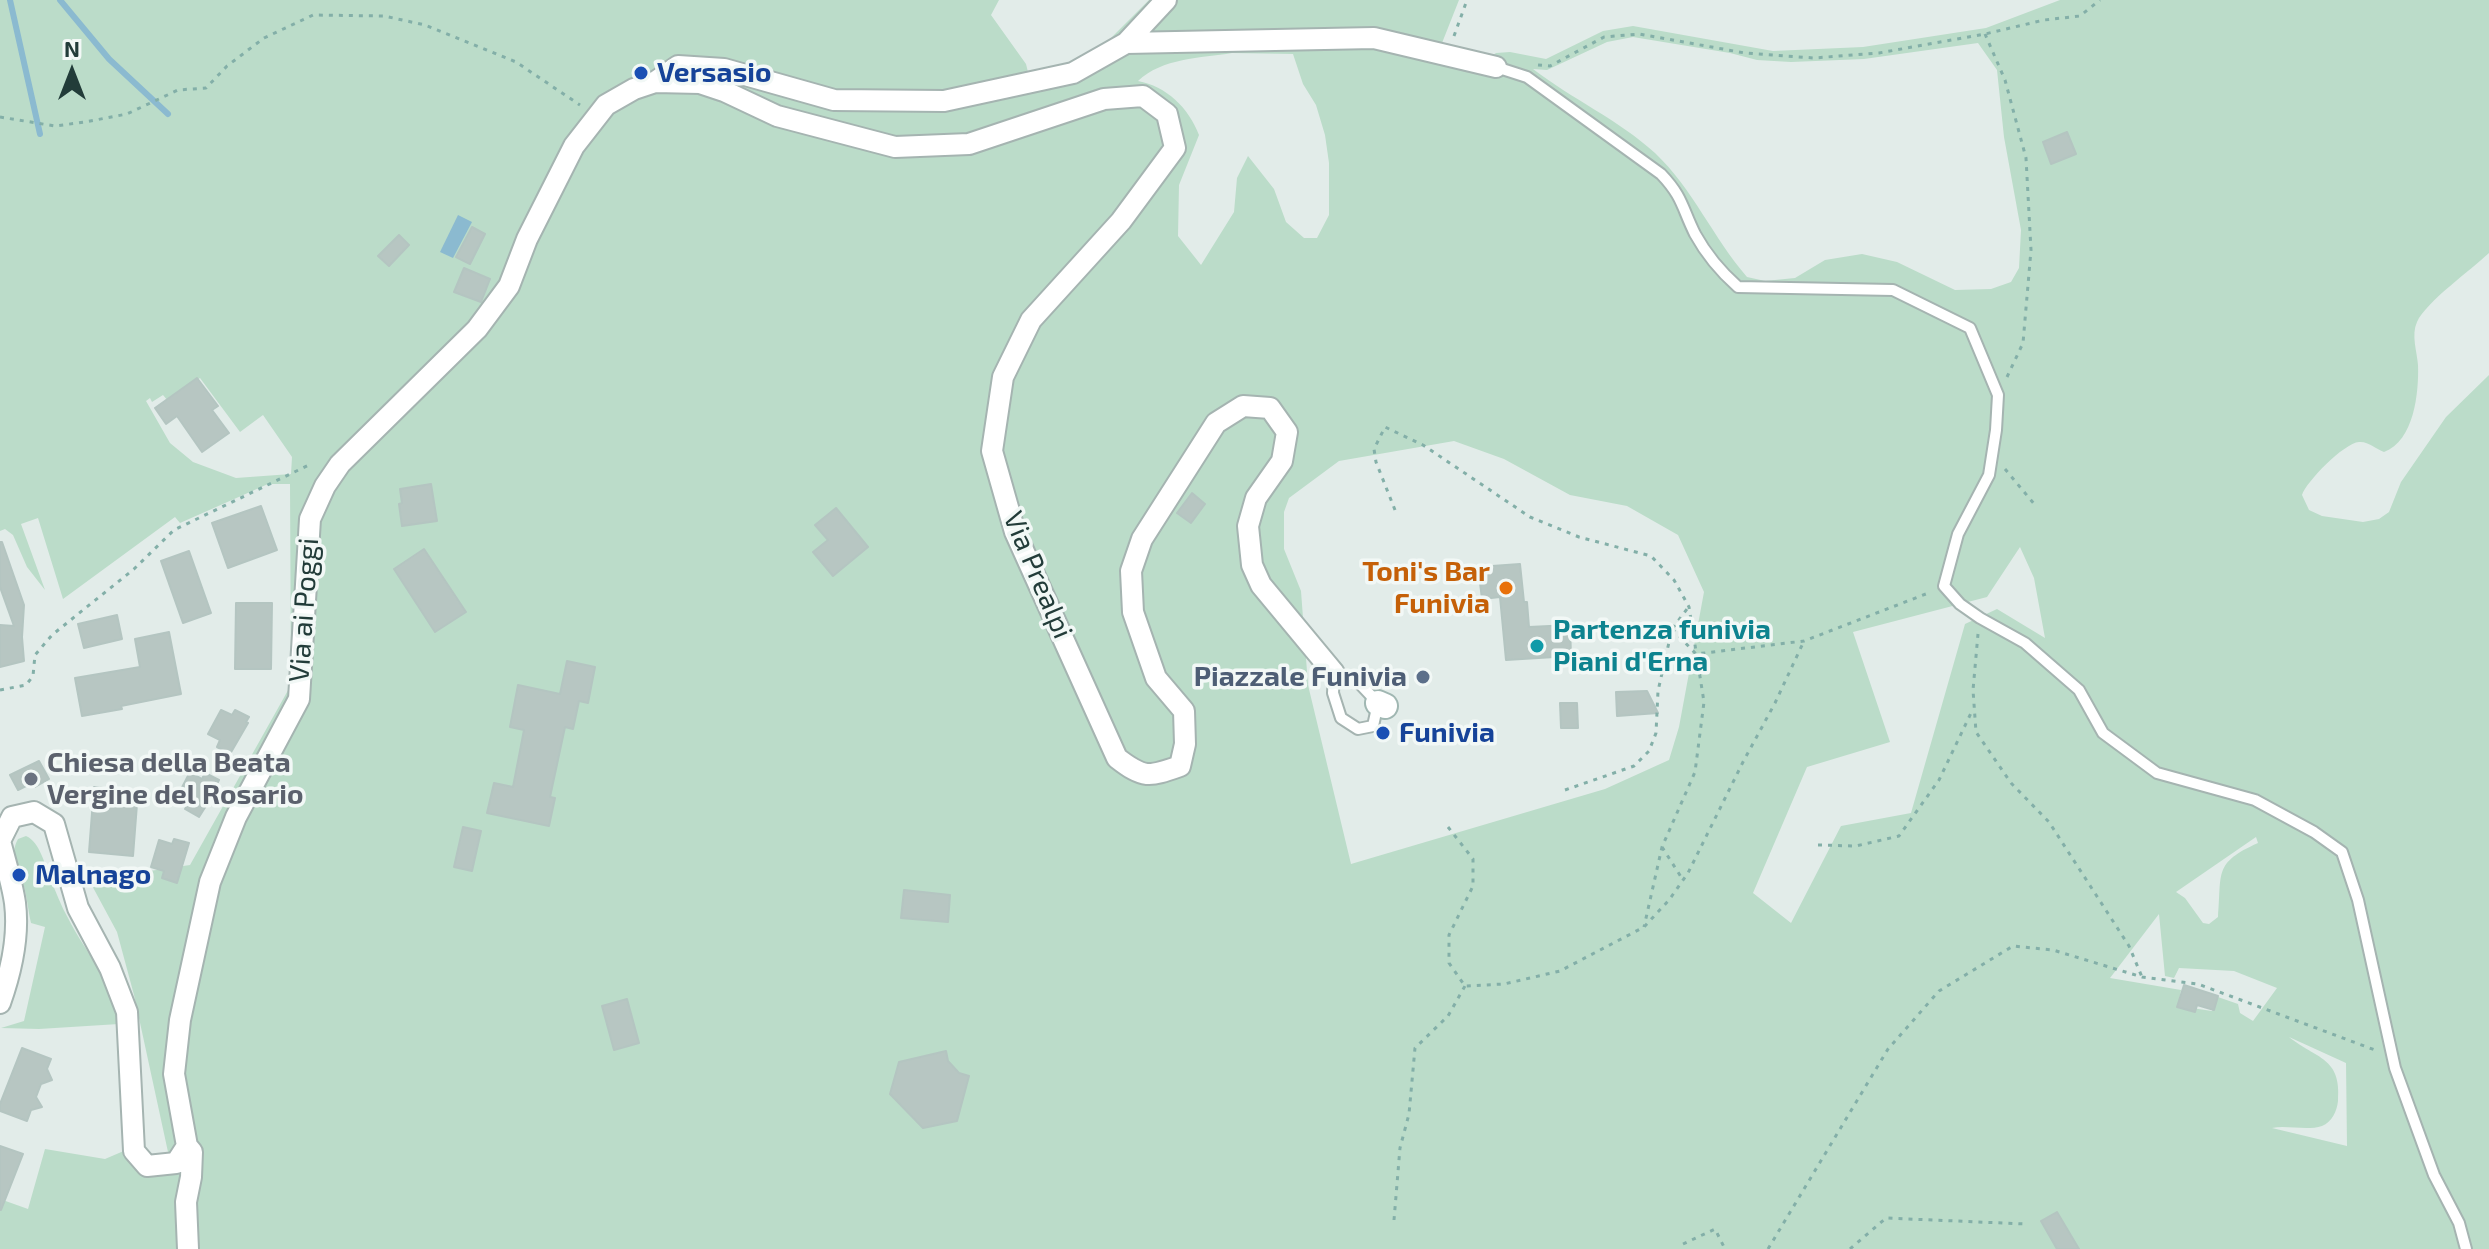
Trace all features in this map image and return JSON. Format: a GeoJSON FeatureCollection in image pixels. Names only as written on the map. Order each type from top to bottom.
{"type":"FeatureCollection","features":[{"type":"Feature","properties":{"kind":"street","name":"Via ai Poggi"},"geometry":{"type":"LineString","coordinates":[[188,1249],[186,1202],[192,1152],[187,1146],[174,1074],[180,1020],[210,882],[236,817],[299,699],[310,519],[325,486],[340,464],[477,329],[509,286],[527,239],[574,146],[606,105],[634,89],[655,82],[678,66],[724,69],[834,100],[944,101],[1073,73],[1126,43],[1166,0]]}},
{"type":"Feature","properties":{"kind":"street"},"geometry":{"type":"LineString","coordinates":[[1126,43],[1374,38],[1496,67]]}},
{"type":"Feature","properties":{"kind":"street","name":"Via Prealpi"},"geometry":{"type":"LineString","coordinates":[[655,82],[700,83],[777,116],[895,147],[969,144],[1104,99],[1143,96],[1167,114],[1175,148],[1121,221],[1031,320],[1003,377],[992,451],[1015,532],[1117,758],[1139,774],[1159,774],[1180,766],[1185,744],[1184,711],[1156,678],[1133,612],[1131,571],[1142,539],[1216,423],[1243,406],[1270,408],[1287,432],[1282,461],[1256,498],[1248,526],[1252,565],[1261,585],[1334,673]]}},
{"type":"Feature","properties":{"kind":"street"},"geometry":{"type":"LineString","coordinates":[[0,1003],[17,924],[8,903],[0,841],[6,813],[34,812],[54,824],[78,908],[110,968],[127,1012],[134,1151],[147,1166],[176,1163],[187,1146]]}},
{"type":"Feature","properties":{"kind":"lane"},"geometry":{"type":"LineString","coordinates":[[1496,67],[1527,77],[1661,174],[1678,191],[1696,235],[1719,270],[1738,287],[1893,290],[1970,328],[1998,395],[1989,475],[1958,534],[1944,586],[1960,604],[2025,643],[2079,690],[2103,733],[2157,773],[2255,800],[2314,832],[2342,852],[2358,900],[2395,1068],[2434,1175],[2459,1223],[2466,1249]]}},
{"type":"Feature","properties":{"kind":"lane"},"geometry":{"type":"LineString","coordinates":[[1334,673],[1333,693],[1341,718],[1358,729],[1373,726],[1381,705],[1361,685]]}},
{"type":"Feature","properties":{"kind":"path"},"geometry":{"type":"LineString","coordinates":[[1447,55],[1467,0]]}},
{"type":"Feature","properties":{"kind":"path"},"geometry":{"type":"LineString","coordinates":[[1496,67],[1517,63],[1550,66],[1604,37],[1639,34],[1745,53],[1814,58],[1879,53],[2044,20],[2080,16],[2100,0]]}},
{"type":"Feature","properties":{"kind":"path"},"geometry":{"type":"LineString","coordinates":[[0,117],[55,126],[127,114],[178,90],[206,88],[227,66],[264,38],[313,15],[384,16],[425,25],[516,62],[585,108],[600,113]]}},
{"type":"Feature","properties":{"kind":"path"},"geometry":{"type":"LineString","coordinates":[[1985,34],[2005,80],[2026,158],[2031,250],[2023,343],[1998,395]]}},
{"type":"Feature","properties":{"kind":"path"},"geometry":{"type":"LineString","coordinates":[[1395,510],[1374,449],[1385,427],[1423,445],[1530,517],[1579,537],[1651,556],[1674,580],[1689,607],[1704,702],[1695,772],[1662,847],[1644,927]]}},
{"type":"Feature","properties":{"kind":"path"},"geometry":{"type":"LineString","coordinates":[[1992,453],[2035,505]]}},
{"type":"Feature","properties":{"kind":"path"},"geometry":{"type":"LineString","coordinates":[[0,690],[26,685],[33,676],[35,655],[52,635],[134,569],[174,530],[311,464]]}},
{"type":"Feature","properties":{"kind":"path"},"geometry":{"type":"LineString","coordinates":[[1696,654],[1804,641],[1944,586]]}},
{"type":"Feature","properties":{"kind":"path"},"geometry":{"type":"LineString","coordinates":[[1565,790],[1634,766],[1649,751],[1656,733],[1658,691],[1672,629],[1689,607]]}},
{"type":"Feature","properties":{"kind":"path"},"geometry":{"type":"LineString","coordinates":[[1980,618],[1974,708],[1976,732],[2011,783],[2049,822],[2129,946],[2142,977]]}},
{"type":"Feature","properties":{"kind":"path"},"geometry":{"type":"LineString","coordinates":[[1672,629],[1696,654]]}},
{"type":"Feature","properties":{"kind":"path"},"geometry":{"type":"LineString","coordinates":[[1465,986],[1504,984],[1560,971],[1644,927],[1683,880],[1804,641]]}},
{"type":"Feature","properties":{"kind":"path"},"geometry":{"type":"LineString","coordinates":[[1818,845],[1856,846],[1899,836],[1939,780],[1974,708]]}},
{"type":"Feature","properties":{"kind":"path"},"geometry":{"type":"LineString","coordinates":[[1448,827],[1473,859],[1473,886],[1449,935],[1449,963],[1465,986]]}},
{"type":"Feature","properties":{"kind":"path"},"geometry":{"type":"LineString","coordinates":[[1662,847],[1683,880]]}},
{"type":"Feature","properties":{"kind":"path"},"geometry":{"type":"LineString","coordinates":[[1768,1249],[1888,1049],[1939,991],[2013,946],[2053,950],[2142,977],[2198,984],[2375,1050],[2395,1068]]}},
{"type":"Feature","properties":{"kind":"path"},"geometry":{"type":"LineString","coordinates":[[1394,1220],[1400,1148],[1409,1114],[1415,1048],[1448,1016],[1465,986]]}},
{"type":"Feature","properties":{"kind":"path"},"geometry":{"type":"LineString","coordinates":[[1850,1249],[1886,1218],[2026,1224]]}},
{"type":"Feature","properties":{"kind":"path"},"geometry":{"type":"LineString","coordinates":[[1683,1244],[1715,1229],[1725,1249]]}},
{"type":"Feature","properties":{"kind":"green space"},"geometry":{"type":"Polygon","coordinates":[[[0,0],[999,0],[991,15],[1026,64],[1029,76],[1070,64],[1108,41],[1149,0],[1459,0],[1442,43],[1492,56],[1510,52],[1546,59],[1603,31],[1633,26],[1773,51],[1863,47],[1986,28],[2060,0],[2489,0],[2489,253],[2439,296],[2417,322],[2414,338],[2418,365],[2416,402],[2402,438],[2384,452],[2366,443],[2352,444],[2326,464],[2302,495],[2309,510],[2322,516],[2363,522],[2379,519],[2389,512],[2401,482],[2446,417],[2489,375],[2489,1249],[0,1249],[0,1199],[28,1209],[45,1149],[105,1159],[126,1150],[135,1167],[168,1152],[117,932],[89,880],[190,865],[291,685],[290,484],[268,484],[180,523],[175,517],[63,599],[38,518],[21,524],[45,590],[27,567],[13,535],[5,529],[0,531],[0,0]],[[1633,37],[1607,42],[1547,70],[1533,69],[1626,130],[1655,153],[1681,182],[1747,277],[1765,281],[1795,278],[1825,260],[1862,254],[1897,262],[1955,290],[1991,289],[2011,282],[2019,268],[2021,230],[2004,137],[1997,70],[1978,43],[1864,59],[1791,62],[1757,60],[1633,37]],[[1232,53],[1182,60],[1158,68],[1138,81],[1167,93],[1183,107],[1199,135],[1179,185],[1178,236],[1201,265],[1234,212],[1237,178],[1248,156],[1274,189],[1286,222],[1304,238],[1317,238],[1329,215],[1329,163],[1316,105],[1303,84],[1293,54],[1232,53]],[[200,378],[168,401],[163,395],[152,402],[150,398],[146,401],[170,443],[193,462],[236,478],[291,474],[292,457],[263,415],[240,432],[200,378]],[[1454,441],[1339,461],[1289,498],[1284,512],[1284,549],[1301,591],[1308,685],[1351,864],[1605,789],[1669,760],[1679,727],[1704,592],[1678,535],[1627,506],[1570,495],[1504,459],[1454,441]],[[2020,547],[1987,597],[1853,632],[1890,742],[1807,767],[1753,893],[1791,923],[1841,826],[1911,813],[1965,624],[1997,609],[2045,638],[2034,578],[2020,547]],[[2256,837],[2176,892],[2185,898],[2203,923],[2209,924],[2218,917],[2223,871],[2233,857],[2258,843],[2256,837]],[[2159,914],[2110,978],[2181,990],[2178,1006],[2212,1011],[2215,996],[2238,1004],[2240,1013],[2253,1021],[2277,988],[2234,971],[2179,968],[2174,978],[2165,976],[2159,914]],[[2289,1037],[2325,1061],[2336,1076],[2338,1087],[2338,1101],[2329,1122],[2310,1128],[2272,1128],[2347,1146],[2346,1063],[2289,1037]]]}},
{"type":"Feature","properties":{"kind":"green space"},"geometry":{"type":"Polygon","coordinates":[[[26,836],[38,848],[65,913],[106,982],[119,1024],[1,1028],[24,1021],[45,927],[31,923],[15,861],[18,839],[26,836]]]}},
{"type":"Feature","properties":{"kind":"water"},"geometry":{"type":"Polygon","coordinates":[[[458,215],[472,222],[453,258],[440,252],[458,215]]]}},
{"type":"Feature","properties":{"kind":"building"},"geometry":{"type":"Polygon","coordinates":[[[2067,132],[2076,154],[2051,164],[2043,142],[2067,132]]]}},
{"type":"Feature","properties":{"kind":"building"},"geometry":{"type":"Polygon","coordinates":[[[472,227],[485,234],[470,264],[456,257],[472,227]]]}},
{"type":"Feature","properties":{"kind":"building"},"geometry":{"type":"Polygon","coordinates":[[[399,235],[409,245],[389,266],[378,256],[399,235]]]}},
{"type":"Feature","properties":{"kind":"building"},"geometry":{"type":"Polygon","coordinates":[[[464,268],[490,279],[481,302],[454,292],[464,268]]]}},
{"type":"Feature","properties":{"kind":"building"},"geometry":{"type":"Polygon","coordinates":[[[197,378],[218,406],[212,410],[229,433],[202,452],[177,416],[166,424],[155,408],[197,378]]]}},
{"type":"Feature","properties":{"kind":"building"},"geometry":{"type":"Polygon","coordinates":[[[431,484],[437,521],[402,526],[400,489],[431,484]]]}},
{"type":"Feature","properties":{"kind":"building"},"geometry":{"type":"Polygon","coordinates":[[[1192,493],[1205,504],[1191,523],[1177,513],[1192,493]]]}},
{"type":"Feature","properties":{"kind":"building"},"geometry":{"type":"Polygon","coordinates":[[[261,506],[277,550],[228,568],[212,523],[261,506]]]}},
{"type":"Feature","properties":{"kind":"building"},"geometry":{"type":"Polygon","coordinates":[[[836,508],[868,547],[833,576],[813,552],[828,540],[815,525],[836,508]]]}},
{"type":"Feature","properties":{"kind":"building"},"geometry":{"type":"Polygon","coordinates":[[[0,542],[24,605],[24,661],[0,667],[0,625],[14,626],[0,587],[0,542]]]}},
{"type":"Feature","properties":{"kind":"building"},"geometry":{"type":"Polygon","coordinates":[[[424,549],[466,612],[435,632],[394,569],[424,549]]]}},
{"type":"Feature","properties":{"kind":"building"},"geometry":{"type":"Polygon","coordinates":[[[189,551],[211,613],[183,623],[161,561],[189,551]]]}},
{"type":"Feature","properties":{"kind":"building"},"geometry":{"type":"Polygon","coordinates":[[[1520,564],[1529,627],[1570,625],[1571,656],[1506,660],[1500,597],[1482,599],[1478,567],[1520,564]]]}},
{"type":"Feature","properties":{"kind":"building"},"geometry":{"type":"Polygon","coordinates":[[[236,603],[272,603],[271,669],[235,669],[236,603]]]}},
{"type":"Feature","properties":{"kind":"building"},"geometry":{"type":"Polygon","coordinates":[[[117,615],[122,639],[84,648],[78,624],[117,615]]]}},
{"type":"Feature","properties":{"kind":"building"},"geometry":{"type":"Polygon","coordinates":[[[169,632],[181,694],[82,716],[75,678],[140,667],[135,639],[169,632]]]}},
{"type":"Feature","properties":{"kind":"building"},"geometry":{"type":"Polygon","coordinates":[[[567,661],[595,667],[588,703],[579,701],[573,729],[565,727],[550,797],[555,798],[549,826],[487,813],[494,783],[513,787],[524,730],[510,727],[518,685],[560,694],[567,661]]]}},
{"type":"Feature","properties":{"kind":"building"},"geometry":{"type":"Polygon","coordinates":[[[1647,691],[1658,713],[1617,716],[1616,692],[1647,691]]]}},
{"type":"Feature","properties":{"kind":"building"},"geometry":{"type":"Polygon","coordinates":[[[1560,703],[1577,703],[1578,728],[1561,728],[1560,703]]]}},
{"type":"Feature","properties":{"kind":"building"},"geometry":{"type":"Polygon","coordinates":[[[221,710],[232,715],[235,710],[249,717],[230,754],[217,747],[220,740],[208,734],[221,710]]]}},
{"type":"Feature","properties":{"kind":"building","name":"Chiesa della Beata Vergine del Rosario"},"geometry":{"type":"Polygon","coordinates":[[[39,761],[49,779],[35,787],[32,783],[18,790],[10,775],[39,761]]]}},
{"type":"Feature","properties":{"kind":"building"},"geometry":{"type":"Polygon","coordinates":[[[190,772],[202,779],[205,773],[219,780],[218,787],[199,817],[185,809],[189,803],[177,797],[190,772]]]}},
{"type":"Feature","properties":{"kind":"building"},"geometry":{"type":"Polygon","coordinates":[[[94,787],[138,791],[133,856],[89,852],[94,787]]]}},
{"type":"Feature","properties":{"kind":"building"},"geometry":{"type":"Polygon","coordinates":[[[463,827],[481,831],[472,871],[454,867],[463,827]]]}},
{"type":"Feature","properties":{"kind":"building"},"geometry":{"type":"Polygon","coordinates":[[[174,839],[189,843],[177,883],[162,878],[164,871],[151,867],[159,840],[172,844],[174,839]]]}},
{"type":"Feature","properties":{"kind":"building"},"geometry":{"type":"Polygon","coordinates":[[[904,890],[950,895],[948,922],[901,918],[904,890]]]}},
{"type":"Feature","properties":{"kind":"building"},"geometry":{"type":"Polygon","coordinates":[[[2184,985],[2218,996],[2214,1010],[2197,1005],[2195,1012],[2177,1007],[2184,985]]]}},
{"type":"Feature","properties":{"kind":"building"},"geometry":{"type":"Polygon","coordinates":[[[627,999],[639,1043],[614,1050],[602,1006],[627,999]]]}},
{"type":"Feature","properties":{"kind":"building"},"geometry":{"type":"Polygon","coordinates":[[[22,1048],[51,1059],[47,1069],[52,1080],[41,1084],[36,1097],[42,1107],[31,1110],[27,1121],[0,1111],[22,1048]]]}},
{"type":"Feature","properties":{"kind":"building"},"geometry":{"type":"Polygon","coordinates":[[[946,1051],[948,1061],[959,1073],[969,1076],[957,1121],[923,1128],[890,1094],[899,1062],[946,1051]]]}},
{"type":"Feature","properties":{"kind":"building"},"geometry":{"type":"Polygon","coordinates":[[[0,1146],[23,1154],[1,1210],[0,1210],[0,1146]]]}},
{"type":"Feature","properties":{"kind":"building"},"geometry":{"type":"Polygon","coordinates":[[[2057,1212],[2079,1249],[2057,1249],[2041,1221],[2057,1212]]]}},
{"type":"Feature","properties":{"kind":"waterway"},"geometry":{"type":"LineString","coordinates":[[10,0],[40,134]]}},
{"type":"Feature","properties":{"kind":"waterway"},"geometry":{"type":"LineString","coordinates":[[60,0],[109,59],[168,114]]}},
{"type":"Feature","properties":{"kind":"place","name":"Versasio"},"geometry":{"type":"Point","coordinates":[641,73]}},
{"type":"Feature","properties":{"kind":"place","name":"Toni's Bar Funivia"},"geometry":{"type":"Point","coordinates":[1506,588]}},
{"type":"Feature","properties":{"kind":"place","name":"Partenza funivia Piani d'Erna"},"geometry":{"type":"Point","coordinates":[1537,646]}},
{"type":"Feature","properties":{"kind":"place","name":"Piazzale Funivia"},"geometry":{"type":"Point","coordinates":[1423,677]}},
{"type":"Feature","properties":{"kind":"place","name":"Funivia"},"geometry":{"type":"Point","coordinates":[1383,733]}},
{"type":"Feature","properties":{"kind":"place","name":"Chiesa della Beata Vergine del Rosario"},"geometry":{"type":"Point","coordinates":[31,779]}},
{"type":"Feature","properties":{"kind":"place","name":"Malnago"},"geometry":{"type":"Point","coordinates":[19,875]}}]}
